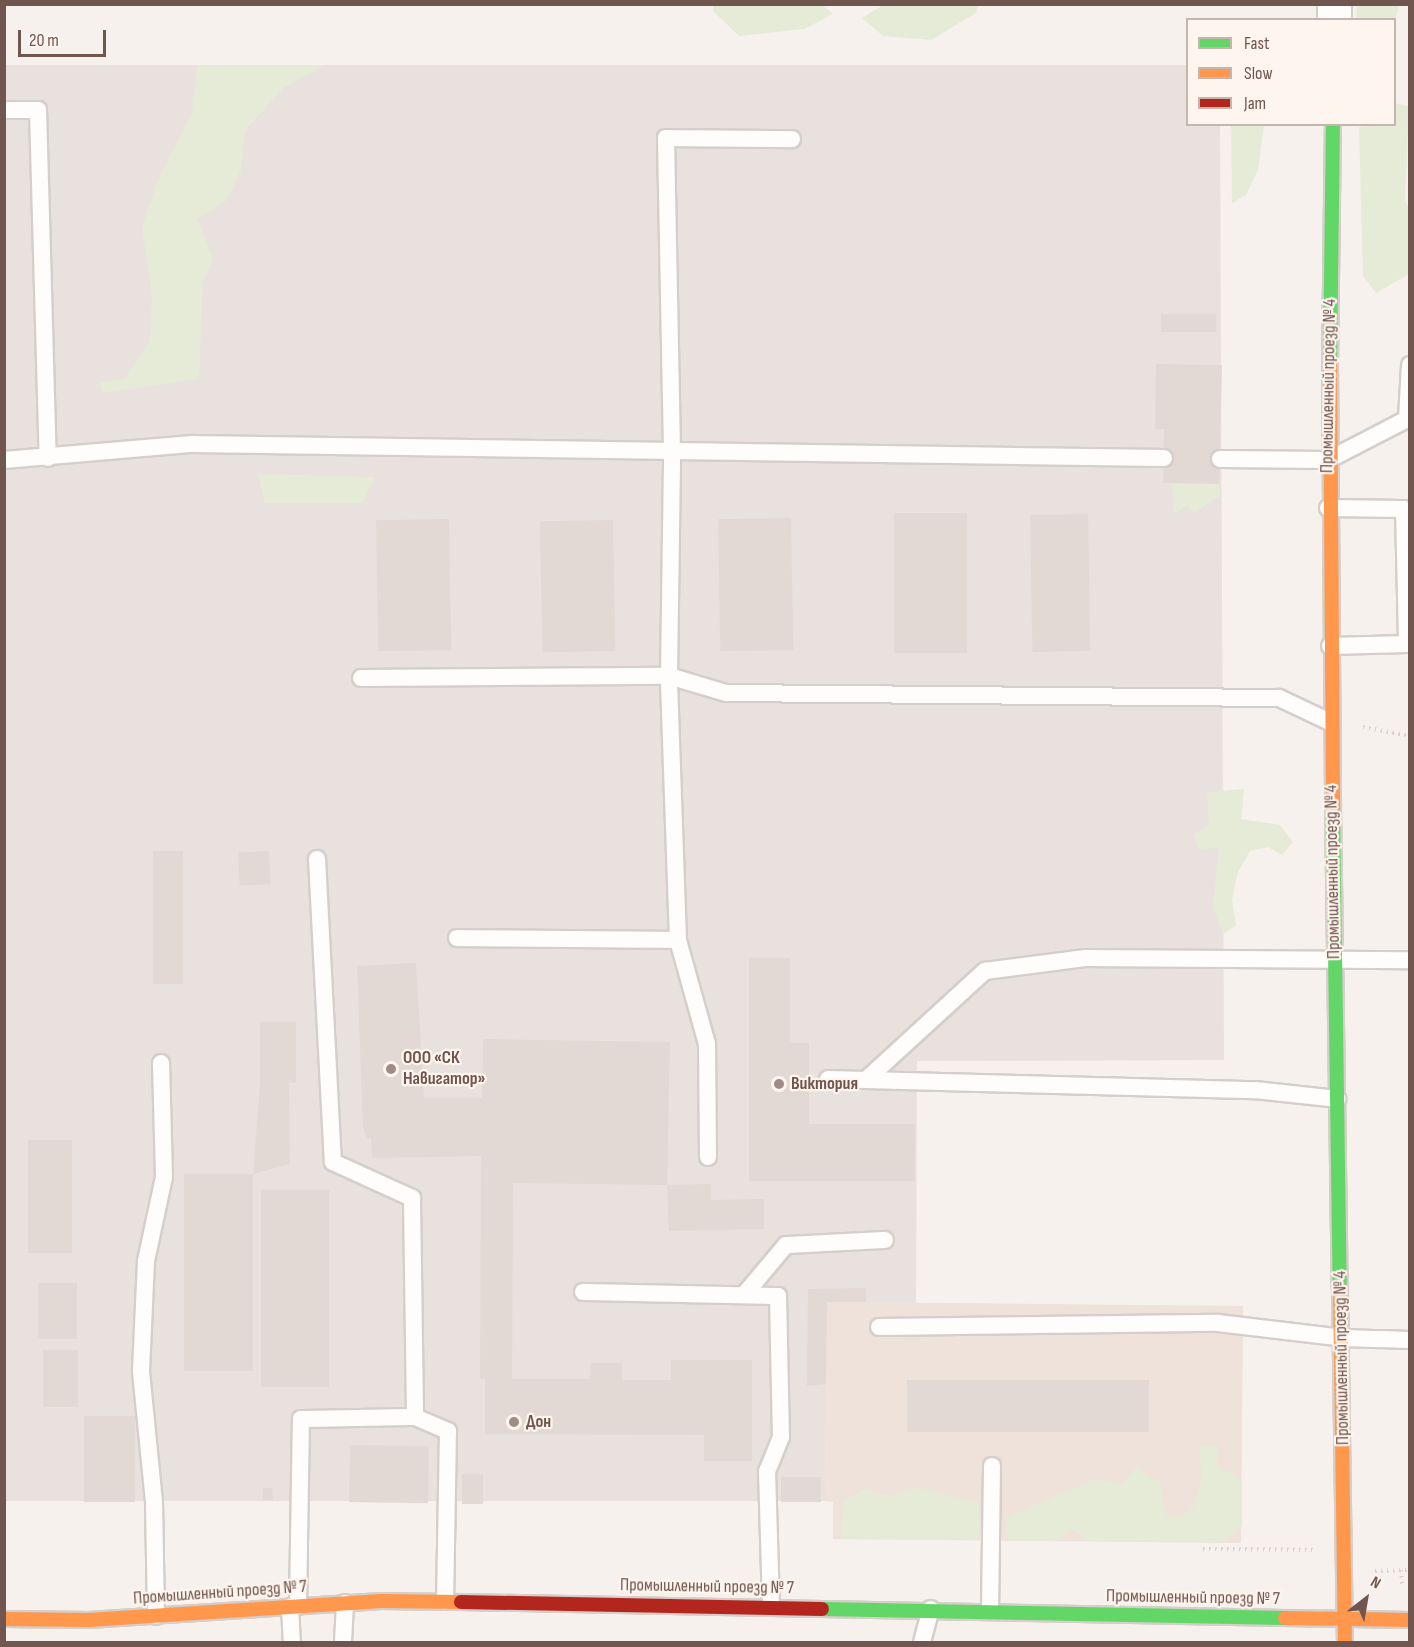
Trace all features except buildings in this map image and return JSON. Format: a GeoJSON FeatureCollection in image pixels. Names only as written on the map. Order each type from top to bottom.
{"type":"FeatureCollection","features":[{"type":"Feature","properties":{"kind":"street","name":"Промышленный проезд № 4"},"geometry":{"type":"LineString","coordinates":[[1332,126],[1328,508],[1330,722],[1343,1338],[1345,1642]]}},
{"type":"Feature","properties":{"kind":"street","name":"Промышленный проезд № 7"},"geometry":{"type":"LineString","coordinates":[[4,1619],[156,1616],[345,1603],[445,1601],[1410,1620]]}},
{"type":"Feature","properties":{"kind":"lane"},"geometry":{"type":"LineString","coordinates":[[4,110],[38,110],[48,458]]}},
{"type":"Feature","properties":{"kind":"lane"},"geometry":{"type":"LineString","coordinates":[[708,1157],[707,1044],[678,940],[669,676],[672,451],[666,138],[792,139]]}},
{"type":"Feature","properties":{"kind":"lane"},"geometry":{"type":"LineString","coordinates":[[1220,459],[1328,460],[1407,419],[1410,364]]}},
{"type":"Feature","properties":{"kind":"lane"},"geometry":{"type":"LineString","coordinates":[[4,460],[192,444],[1164,458]]}},
{"type":"Feature","properties":{"kind":"lane"},"geometry":{"type":"LineString","coordinates":[[1328,508],[1404,509],[1407,644],[1330,646]]}},
{"type":"Feature","properties":{"kind":"lane"},"geometry":{"type":"LineString","coordinates":[[361,678],[669,676],[726,693],[1279,698],[1330,722]]}},
{"type":"Feature","properties":{"kind":"lane"},"geometry":{"type":"LineString","coordinates":[[317,859],[333,1162],[412,1198],[415,1417]]}},
{"type":"Feature","properties":{"kind":"lane"},"geometry":{"type":"LineString","coordinates":[[457,938],[678,940]]}},
{"type":"Feature","properties":{"kind":"lane"},"geometry":{"type":"LineString","coordinates":[[867,1079],[985,971],[1085,958],[1410,960]]}},
{"type":"Feature","properties":{"kind":"lane"},"geometry":{"type":"LineString","coordinates":[[156,1616],[154,1502],[141,1371],[146,1262],[164,1177],[161,1063]]}},
{"type":"Feature","properties":{"kind":"lane"},"geometry":{"type":"LineString","coordinates":[[828,1079],[1255,1090],[1338,1099]]}},
{"type":"Feature","properties":{"kind":"lane"},"geometry":{"type":"LineString","coordinates":[[744,1295],[786,1245],[885,1240]]}},
{"type":"Feature","properties":{"kind":"lane"},"geometry":{"type":"LineString","coordinates":[[583,1292],[778,1296],[781,1437],[767,1471],[771,1606]]}},
{"type":"Feature","properties":{"kind":"lane"},"geometry":{"type":"LineString","coordinates":[[879,1327],[1218,1323],[1343,1338],[1410,1340]]}},
{"type":"Feature","properties":{"kind":"lane"},"geometry":{"type":"LineString","coordinates":[[292,1642],[301,1419],[415,1417],[448,1431],[445,1601]]}},
{"type":"Feature","properties":{"kind":"lane"},"geometry":{"type":"LineString","coordinates":[[990,1611],[992,1466]]}},
{"type":"Feature","properties":{"kind":"lane"},"geometry":{"type":"LineString","coordinates":[[343,1642],[345,1603]]}},
{"type":"Feature","properties":{"kind":"lane"},"geometry":{"type":"LineString","coordinates":[[922,1642],[931,1609]]}},
{"type":"Feature","properties":{"kind":"path"},"geometry":{"type":"LineString","coordinates":[[1330,722],[1410,736]]}},
{"type":"Feature","properties":{"kind":"path"},"geometry":{"type":"LineString","coordinates":[[1203,1549],[1330,1550],[1366,1571],[1410,1570]]}},
{"type":"Feature","properties":{"kind":"shaded area"},"geometry":{"type":"Polygon","coordinates":[[[5,65],[1186,65],[1186,126],[1220,126],[1224,1060],[917,1061],[916,1303],[827,1302],[825,1501],[5,1501],[5,65]]]}},
{"type":"Feature","properties":{"kind":"shaded area"},"geometry":{"type":"Polygon","coordinates":[[[827,1302],[1243,1306],[1241,1543],[833,1539],[833,1502],[825,1501],[827,1302]]]}},
{"type":"Feature","properties":{"kind":"green space"},"geometry":{"type":"Polygon","coordinates":[[[1357,4],[1399,5],[1396,18],[1356,18],[1357,4]]]}},
{"type":"Feature","properties":{"kind":"green space"},"geometry":{"type":"Polygon","coordinates":[[[713,5],[822,5],[833,14],[804,29],[739,36],[713,11],[713,5]]]}},
{"type":"Feature","properties":{"kind":"green space"},"geometry":{"type":"Polygon","coordinates":[[[883,5],[978,5],[976,13],[931,40],[883,36],[862,18],[883,5]]]}},
{"type":"Feature","properties":{"kind":"green space"},"geometry":{"type":"Polygon","coordinates":[[[197,65],[324,65],[283,88],[245,131],[241,170],[226,201],[197,219],[213,259],[203,281],[199,379],[103,393],[100,382],[125,378],[150,341],[152,297],[142,227],[157,182],[192,113],[197,65]]]}},
{"type":"Feature","properties":{"kind":"green space"},"geometry":{"type":"Polygon","coordinates":[[[1396,103],[1409,106],[1405,200],[1409,209],[1409,274],[1376,293],[1363,276],[1359,127],[1396,126],[1396,103]]]}},
{"type":"Feature","properties":{"kind":"green space"},"geometry":{"type":"Polygon","coordinates":[[[1231,126],[1264,126],[1258,170],[1246,195],[1232,203],[1231,126]]]}},
{"type":"Feature","properties":{"kind":"green space"},"geometry":{"type":"Polygon","coordinates":[[[258,474],[375,477],[362,503],[265,503],[258,474]]]}},
{"type":"Feature","properties":{"kind":"green space"},"geometry":{"type":"Polygon","coordinates":[[[1172,483],[1219,484],[1220,496],[1194,513],[1188,504],[1174,514],[1172,483]]]}},
{"type":"Feature","properties":{"kind":"green space"},"geometry":{"type":"Polygon","coordinates":[[[1244,789],[1241,819],[1280,825],[1293,842],[1282,855],[1268,847],[1250,851],[1238,872],[1232,899],[1236,926],[1223,934],[1213,908],[1219,847],[1199,850],[1193,835],[1209,825],[1207,792],[1244,789]]]}},
{"type":"Feature","properties":{"kind":"green space"},"geometry":{"type":"Polygon","coordinates":[[[1199,1446],[1218,1446],[1218,1467],[1242,1480],[1242,1526],[1225,1542],[1086,1541],[1074,1529],[1055,1541],[1008,1541],[1007,1517],[1096,1479],[1123,1484],[1136,1467],[1160,1483],[1165,1514],[1180,1517],[1193,1508],[1202,1479],[1199,1446]]]}},
{"type":"Feature","properties":{"kind":"green space"},"geometry":{"type":"Polygon","coordinates":[[[916,1487],[979,1503],[979,1540],[841,1539],[844,1501],[864,1489],[890,1496],[916,1487]]]}},
{"type":"Feature","properties":{"kind":"traffic: fast"},"geometry":{"type":"LineString","coordinates":[[1330,364],[1333,126]]}},
{"type":"Feature","properties":{"kind":"traffic: fast"},"geometry":{"type":"LineString","coordinates":[[1333,808],[1340,1289]]}},
{"type":"Feature","properties":{"kind":"traffic: fast"},"geometry":{"type":"LineString","coordinates":[[822,1609],[1285,1618]]}},
{"type":"Feature","properties":{"kind":"traffic: slow"},"geometry":{"type":"LineString","coordinates":[[1330,364],[1333,808]]}},
{"type":"Feature","properties":{"kind":"traffic: slow"},"geometry":{"type":"LineString","coordinates":[[1340,1289],[1345,1642]]}},
{"type":"Feature","properties":{"kind":"traffic: slow"},"geometry":{"type":"LineString","coordinates":[[4,1619],[89,1620],[381,1601],[461,1602]]}},
{"type":"Feature","properties":{"kind":"traffic: slow"},"geometry":{"type":"LineString","coordinates":[[1285,1618],[1410,1620]]}},
{"type":"Feature","properties":{"kind":"traffic: jam"},"geometry":{"type":"LineString","coordinates":[[461,1602],[822,1609]]}},
{"type":"Feature","properties":{"kind":"place","name":"ООО «СК Навигатор»"},"geometry":{"type":"Point","coordinates":[391,1069]}},
{"type":"Feature","properties":{"kind":"place","name":"Виктория"},"geometry":{"type":"Point","coordinates":[779,1084]}},
{"type":"Feature","properties":{"kind":"place","name":"Дон"},"geometry":{"type":"Point","coordinates":[514,1422]}}]}
